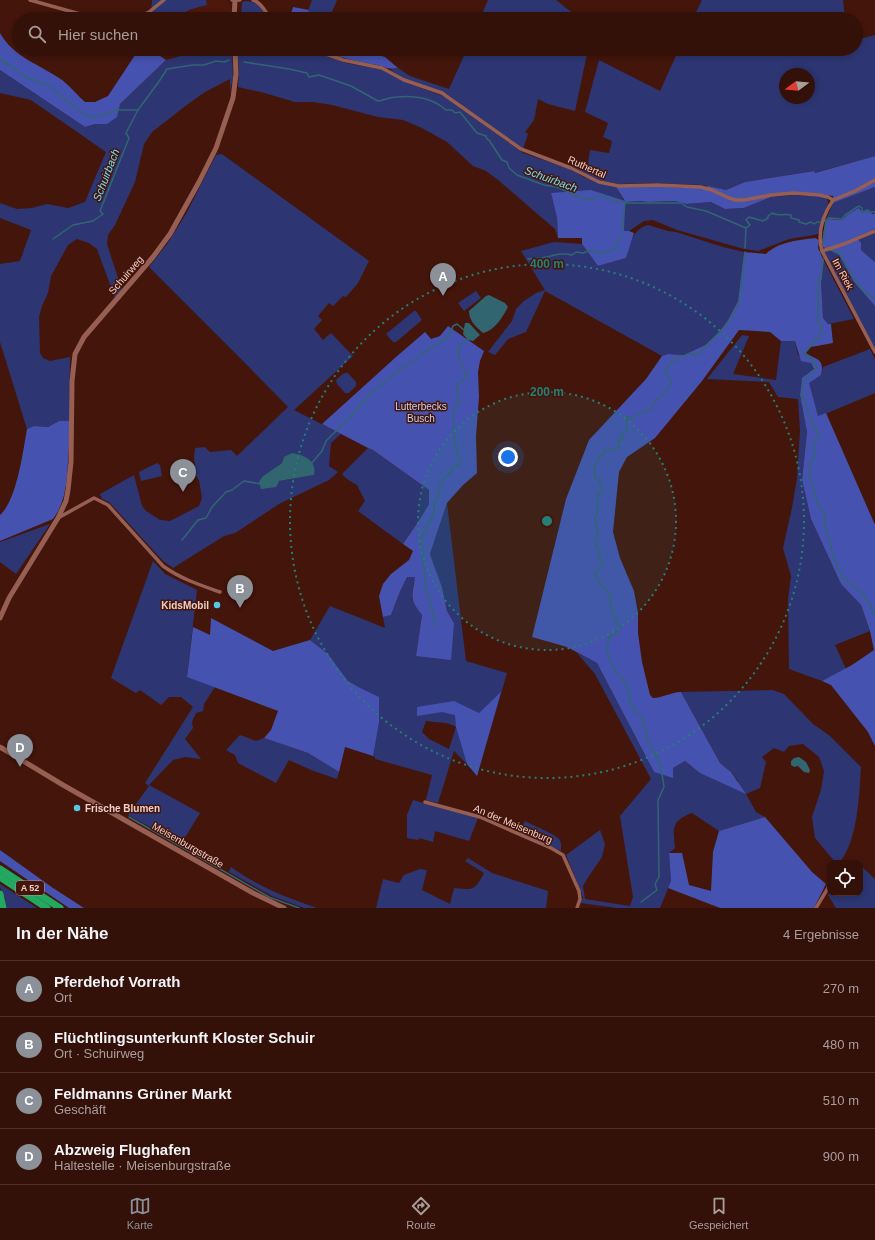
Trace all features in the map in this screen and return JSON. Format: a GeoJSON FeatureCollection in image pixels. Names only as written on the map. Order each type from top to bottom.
{"type":"FeatureCollection","features":[{"type":"Feature","properties":{"kind":"highway","name":"A 52"},"geometry":{"type":"LineString","coordinates":[[0,869],[60,908]]}},
{"type":"Feature","properties":{"kind":"highway","name":"A 52"},"geometry":{"type":"LineString","coordinates":[[0,877],[47,908]]}},
{"type":"Feature","properties":{"kind":"highway"},"geometry":{"type":"LineString","coordinates":[[0,894],[3,908]]}},
{"type":"Feature","properties":{"kind":"main road"},"geometry":{"type":"LineString","coordinates":[[234,12],[235,0]]}},
{"type":"Feature","properties":{"kind":"main road","name":"Schuirweg"},"geometry":{"type":"LineString","coordinates":[[0,618],[10,598],[58,518],[66,501],[70,473],[72,381],[75,354],[84,337],[170,234],[199,182],[216,148],[233,98],[236,74],[235,56]]}},
{"type":"Feature","properties":{"kind":"main road","name":"Meisenburgstraße"},"geometry":{"type":"LineString","coordinates":[[0,747],[63,785],[253,893],[284,908]]}},
{"type":"Feature","properties":{"kind":"street"},"geometry":{"type":"LineString","coordinates":[[30,0],[73,12]]}},
{"type":"Feature","properties":{"kind":"street"},"geometry":{"type":"LineString","coordinates":[[149,12],[164,0]]}},
{"type":"Feature","properties":{"kind":"street"},"geometry":{"type":"LineString","coordinates":[[232,0],[240,0]]}},
{"type":"Feature","properties":{"kind":"street"},"geometry":{"type":"LineString","coordinates":[[253,0],[258,2],[266,12]]}},
{"type":"Feature","properties":{"kind":"street","name":"Ruthertal"},"geometry":{"type":"LineString","coordinates":[[332,56],[382,68],[404,80],[442,93],[521,149],[571,168],[593,180],[605,184],[619,186],[657,185],[701,187],[736,200],[771,195],[794,194],[819,195],[833,200]]}},
{"type":"Feature","properties":{"kind":"street"},"geometry":{"type":"LineString","coordinates":[[833,200],[855,191],[875,180]]}},
{"type":"Feature","properties":{"kind":"street","name":"Im Riek"},"geometry":{"type":"LineString","coordinates":[[833,200],[826,212],[822,224],[820,244],[822,251],[875,352]]}},
{"type":"Feature","properties":{"kind":"street"},"geometry":{"type":"LineString","coordinates":[[822,251],[844,244],[875,231]]}},
{"type":"Feature","properties":{"kind":"street","name":"Schuirweg"},"geometry":{"type":"LineString","coordinates":[[58,518],[94,498],[103,502],[108,505],[163,566],[174,574],[220,592]]}},
{"type":"Feature","properties":{"kind":"street","name":"An der Meisenburg"},"geometry":{"type":"LineString","coordinates":[[425,802],[480,817],[551,848],[563,855],[579,891],[580,899],[577,908]]}},
{"type":"Feature","properties":{"kind":"street"},"geometry":{"type":"LineString","coordinates":[[816,908],[827,890]]}},
{"type":"Feature","properties":{"kind":"shaded area"},"geometry":{"type":"Polygon","coordinates":[[[152,0],[206,0],[207,5],[185,12],[151,12],[152,0]]]}},
{"type":"Feature","properties":{"kind":"shaded area"},"geometry":{"type":"Polygon","coordinates":[[[206,0],[227,0],[232,12],[185,12],[207,5],[206,0]]]}},
{"type":"Feature","properties":{"kind":"shaded area"},"geometry":{"type":"Polygon","coordinates":[[[312,0],[337,0],[332,12],[308,12],[312,0]]]}},
{"type":"Feature","properties":{"kind":"shaded area"},"geometry":{"type":"Polygon","coordinates":[[[488,0],[556,0],[571,12],[483,12],[488,0]]]}},
{"type":"Feature","properties":{"kind":"shaded area"},"geometry":{"type":"Polygon","coordinates":[[[702,0],[843,0],[844,12],[696,12],[702,0]]]}},
{"type":"Feature","properties":{"kind":"shaded area"},"geometry":{"type":"Polygon","coordinates":[[[246,1],[257,4],[263,12],[241,12],[242,2],[246,1]]]}},
{"type":"Feature","properties":{"kind":"shaded area"},"geometry":{"type":"Polygon","coordinates":[[[875,35],[875,156],[814,173],[813,171],[745,182],[726,190],[702,185],[653,183],[619,184],[602,181],[570,165],[587,171],[590,150],[609,153],[612,141],[603,137],[608,123],[585,112],[599,60],[660,91],[676,56],[863,56],[863,38],[875,35]]]}},
{"type":"Feature","properties":{"kind":"shaded area"},"geometry":{"type":"Polygon","coordinates":[[[160,56],[180,56],[166,60],[160,56]]]}},
{"type":"Feature","properties":{"kind":"shaded area"},"geometry":{"type":"Polygon","coordinates":[[[180,56],[232,56],[233,78],[230,90],[230,79],[205,92],[152,132],[144,144],[135,182],[115,225],[108,235],[107,244],[122,290],[115,298],[97,249],[89,243],[77,239],[68,245],[51,276],[48,293],[39,317],[40,353],[43,358],[50,361],[70,357],[69,421],[59,421],[48,427],[34,426],[27,429],[0,342],[0,264],[20,261],[31,230],[0,218],[0,203],[17,209],[32,208],[47,204],[68,208],[85,202],[106,152],[31,100],[0,93],[0,70],[85,127],[95,124],[107,124],[120,104],[166,60],[180,56]]]}},
{"type":"Feature","properties":{"kind":"shaded area"},"geometry":{"type":"Polygon","coordinates":[[[238,56],[328,56],[346,63],[385,70],[407,83],[446,97],[523,153],[570,169],[584,177],[616,187],[625,202],[675,201],[686,204],[711,202],[725,209],[744,208],[771,197],[794,195],[826,197],[828,205],[822,220],[820,233],[789,239],[758,251],[744,249],[677,230],[653,220],[644,221],[629,231],[624,231],[551,193],[557,218],[558,238],[555,229],[497,179],[486,171],[473,166],[447,142],[422,128],[403,120],[378,117],[332,105],[313,102],[295,102],[238,87],[238,56]]]}},
{"type":"Feature","properties":{"kind":"shaded area"},"geometry":{"type":"Polygon","coordinates":[[[464,56],[587,56],[575,111],[548,104],[538,99],[534,120],[525,132],[528,134],[523,149],[447,94],[404,79],[390,70],[398,68],[410,76],[449,89],[464,56]]]}},
{"type":"Feature","properties":{"kind":"shaded area"},"geometry":{"type":"Polygon","coordinates":[[[222,154],[369,261],[358,283],[346,297],[343,296],[333,306],[329,303],[318,316],[322,320],[314,329],[323,340],[331,333],[353,356],[294,410],[341,434],[331,443],[329,466],[338,472],[329,480],[279,504],[235,533],[224,536],[173,568],[163,561],[109,502],[102,499],[100,494],[134,475],[142,506],[146,511],[160,520],[170,521],[199,506],[202,498],[199,480],[196,476],[194,457],[195,448],[205,447],[210,452],[231,450],[237,456],[288,407],[149,267],[167,244],[186,214],[216,155],[222,154]],[[284,457],[282,463],[263,476],[279,481],[314,475],[284,457]]]}},
{"type":"Feature","properties":{"kind":"shaded area"},"geometry":{"type":"Polygon","coordinates":[[[875,187],[875,213],[861,213],[859,209],[847,215],[842,220],[829,219],[825,222],[833,203],[875,187]]]}},
{"type":"Feature","properties":{"kind":"shaded area"},"geometry":{"type":"Polygon","coordinates":[[[648,225],[744,252],[738,301],[728,320],[720,331],[705,345],[684,355],[669,354],[662,356],[545,291],[526,332],[508,339],[495,355],[488,352],[512,321],[516,309],[524,301],[536,293],[545,290],[521,251],[554,242],[582,244],[598,266],[626,258],[632,238],[638,230],[648,225]]]}},
{"type":"Feature","properties":{"kind":"shaded area"},"geometry":{"type":"Polygon","coordinates":[[[875,233],[875,262],[861,250],[861,243],[858,240],[875,233]]]}},
{"type":"Feature","properties":{"kind":"shaded area"},"geometry":{"type":"Polygon","coordinates":[[[829,250],[839,255],[854,282],[875,306],[875,349],[825,254],[825,251],[829,250]]]}},
{"type":"Feature","properties":{"kind":"shaded area"},"geometry":{"type":"Polygon","coordinates":[[[824,261],[854,319],[828,324],[823,318],[821,281],[824,261]]]}},
{"type":"Feature","properties":{"kind":"shaded area"},"geometry":{"type":"Polygon","coordinates":[[[476,291],[481,298],[464,311],[458,303],[476,291]]]}},
{"type":"Feature","properties":{"kind":"shaded area"},"geometry":{"type":"Polygon","coordinates":[[[489,295],[505,303],[508,307],[495,326],[483,333],[475,326],[469,315],[469,311],[489,295]]]}},
{"type":"Feature","properties":{"kind":"shaded area"},"geometry":{"type":"Polygon","coordinates":[[[414,311],[416,311],[422,320],[396,342],[393,342],[386,334],[414,311]]]}},
{"type":"Feature","properties":{"kind":"shaded area"},"geometry":{"type":"Polygon","coordinates":[[[465,323],[469,323],[480,335],[473,341],[468,340],[463,334],[465,323]]]}},
{"type":"Feature","properties":{"kind":"shaded area"},"geometry":{"type":"Polygon","coordinates":[[[742,335],[749,336],[733,374],[776,380],[781,341],[795,341],[798,355],[811,363],[814,370],[802,379],[800,395],[807,432],[802,480],[811,519],[841,584],[861,605],[870,631],[835,645],[846,669],[822,681],[789,669],[788,599],[791,576],[783,548],[797,478],[800,431],[798,399],[778,397],[769,382],[707,379],[742,335]]]}},
{"type":"Feature","properties":{"kind":"shaded area"},"geometry":{"type":"Polygon","coordinates":[[[870,349],[875,359],[875,393],[818,417],[808,383],[821,375],[823,367],[870,349]]]}},
{"type":"Feature","properties":{"kind":"shaded area"},"geometry":{"type":"Polygon","coordinates":[[[344,373],[348,373],[356,382],[356,386],[349,393],[345,393],[337,384],[336,380],[344,373]]]}},
{"type":"Feature","properties":{"kind":"shaded area"},"geometry":{"type":"Polygon","coordinates":[[[368,448],[429,490],[429,504],[403,544],[358,511],[365,501],[357,485],[342,474],[368,448]]]}},
{"type":"Feature","properties":{"kind":"shaded area"},"geometry":{"type":"Polygon","coordinates":[[[292,453],[301,455],[312,462],[314,466],[314,475],[279,481],[276,487],[261,489],[259,482],[263,476],[282,463],[284,457],[292,453]]]}},
{"type":"Feature","properties":{"kind":"shaded area"},"geometry":{"type":"Polygon","coordinates":[[[157,463],[160,465],[162,476],[141,481],[139,472],[157,463]]]}},
{"type":"Feature","properties":{"kind":"shaded area"},"geometry":{"type":"Polygon","coordinates":[[[447,503],[466,661],[507,673],[477,776],[454,751],[438,803],[426,800],[432,775],[375,759],[348,681],[328,654],[310,640],[330,606],[385,628],[383,617],[391,615],[407,577],[415,577],[412,597],[415,605],[422,615],[416,656],[454,623],[447,611],[442,587],[430,554],[447,503]],[[426,721],[422,732],[429,739],[449,749],[456,727],[445,723],[426,721]]]}},
{"type":"Feature","properties":{"kind":"shaded area"},"geometry":{"type":"Polygon","coordinates":[[[50,524],[16,574],[0,562],[0,542],[50,524]]]}},
{"type":"Feature","properties":{"kind":"shaded area"},"geometry":{"type":"Polygon","coordinates":[[[153,561],[165,574],[197,590],[187,676],[215,687],[204,704],[203,711],[196,713],[192,722],[193,728],[185,739],[201,759],[185,757],[173,760],[149,785],[200,813],[181,844],[128,815],[149,786],[145,783],[193,707],[181,697],[169,697],[161,705],[140,690],[136,693],[111,678],[153,561]]]}},
{"type":"Feature","properties":{"kind":"shaded area"},"geometry":{"type":"Polygon","coordinates":[[[577,653],[597,663],[654,772],[673,768],[685,761],[700,773],[739,782],[731,772],[720,763],[681,692],[773,690],[784,694],[813,724],[830,736],[861,767],[854,831],[850,843],[841,860],[833,860],[815,838],[812,817],[821,790],[824,771],[819,757],[803,744],[789,746],[784,752],[774,748],[762,757],[766,762],[760,788],[746,794],[756,812],[765,817],[719,831],[692,813],[677,822],[674,830],[675,848],[669,853],[671,881],[660,908],[617,908],[581,903],[581,899],[583,899],[582,894],[566,855],[600,830],[605,844],[602,857],[583,886],[585,899],[630,906],[633,897],[620,816],[651,779],[595,674],[577,653]]]}},
{"type":"Feature","properties":{"kind":"shaded area"},"geometry":{"type":"Polygon","coordinates":[[[240,735],[256,741],[264,738],[308,753],[339,772],[337,779],[311,770],[289,760],[276,783],[238,763],[235,755],[226,750],[240,735]]]}},
{"type":"Feature","properties":{"kind":"shaded area"},"geometry":{"type":"Polygon","coordinates":[[[799,757],[806,762],[810,770],[809,773],[804,772],[798,766],[794,767],[791,765],[791,761],[794,758],[799,757]]]}},
{"type":"Feature","properties":{"kind":"shaded area"},"geometry":{"type":"Polygon","coordinates":[[[413,800],[478,818],[469,841],[435,831],[433,842],[419,838],[418,840],[407,838],[407,815],[413,800]]]}},
{"type":"Feature","properties":{"kind":"shaded area"},"geometry":{"type":"Polygon","coordinates":[[[525,821],[557,837],[561,842],[561,851],[519,832],[525,821]]]}},
{"type":"Feature","properties":{"kind":"shaded area"},"geometry":{"type":"Polygon","coordinates":[[[468,858],[492,873],[548,891],[546,908],[376,908],[383,879],[399,883],[404,875],[420,869],[427,870],[422,890],[450,904],[454,888],[473,888],[476,886],[484,873],[465,861],[468,858]]]}},
{"type":"Feature","properties":{"kind":"shaded area"},"geometry":{"type":"Polygon","coordinates":[[[231,867],[272,891],[317,908],[304,908],[272,896],[229,872],[231,867]]]}},
{"type":"Feature","properties":{"kind":"shaded area"},"geometry":{"type":"Polygon","coordinates":[[[863,868],[875,879],[875,908],[836,908],[829,896],[863,896],[863,868]]]}},
{"type":"Feature","properties":{"kind":"shaded area"},"geometry":{"type":"Polygon","coordinates":[[[0,884],[37,908],[6,908],[5,898],[0,884]]]}},
{"type":"Feature","properties":{"kind":"green space"},"geometry":{"type":"Polygon","coordinates":[[[293,7],[309,10],[308,12],[292,12],[293,7]]]}},
{"type":"Feature","properties":{"kind":"green space"},"geometry":{"type":"Polygon","coordinates":[[[0,33],[12,48],[12,56],[23,56],[62,80],[85,102],[95,102],[108,96],[134,56],[160,56],[166,60],[120,104],[117,117],[107,124],[95,124],[85,127],[0,70],[0,33]]]}},
{"type":"Feature","properties":{"kind":"green space"},"geometry":{"type":"Polygon","coordinates":[[[339,56],[382,56],[398,68],[389,68],[339,56]]]}},
{"type":"Feature","properties":{"kind":"green space"},"geometry":{"type":"Polygon","coordinates":[[[875,156],[875,187],[833,203],[833,196],[814,193],[794,193],[771,197],[744,208],[725,209],[711,202],[686,204],[675,201],[625,202],[624,231],[634,233],[626,258],[598,266],[582,244],[582,238],[558,238],[557,218],[551,193],[591,190],[625,201],[616,187],[652,186],[704,188],[708,186],[726,190],[745,182],[814,171],[815,173],[875,156]]]}},
{"type":"Feature","properties":{"kind":"green space"},"geometry":{"type":"Polygon","coordinates":[[[859,208],[862,213],[867,211],[873,214],[875,213],[875,229],[857,238],[861,243],[861,250],[875,262],[875,306],[854,282],[839,255],[823,247],[822,241],[825,222],[829,219],[842,220],[847,215],[859,208]]]}},
{"type":"Feature","properties":{"kind":"green space"},"geometry":{"type":"Polygon","coordinates":[[[815,238],[819,240],[818,248],[824,261],[821,281],[823,318],[828,324],[831,324],[833,343],[811,347],[806,353],[819,360],[822,365],[821,375],[809,383],[818,416],[826,413],[875,525],[875,746],[868,732],[831,685],[822,681],[852,665],[874,650],[870,631],[861,605],[841,584],[811,519],[802,480],[807,432],[800,395],[802,378],[814,369],[811,363],[801,361],[795,341],[781,341],[770,332],[739,330],[702,381],[655,438],[627,457],[619,472],[613,532],[620,558],[634,591],[638,613],[638,633],[642,662],[650,695],[653,698],[657,698],[681,692],[720,763],[731,772],[746,794],[700,773],[685,761],[673,768],[673,778],[654,772],[597,663],[567,647],[532,637],[566,499],[589,440],[646,379],[662,356],[668,354],[684,355],[705,345],[720,331],[728,320],[738,301],[744,252],[766,254],[782,244],[815,238]]]}},
{"type":"Feature","properties":{"kind":"green space","name":"Lutterbecks Busch"},"geometry":{"type":"Polygon","coordinates":[[[448,326],[484,351],[478,372],[479,397],[476,436],[477,473],[463,485],[447,503],[430,554],[442,587],[447,611],[454,623],[451,660],[416,656],[422,615],[412,598],[415,577],[407,577],[391,615],[383,617],[379,596],[383,584],[391,574],[409,560],[413,551],[403,544],[429,504],[429,490],[373,450],[322,424],[425,332],[431,339],[440,336],[448,326]]]}},
{"type":"Feature","properties":{"kind":"green space"},"geometry":{"type":"Polygon","coordinates":[[[59,421],[72,421],[65,493],[58,511],[53,519],[0,541],[0,515],[6,508],[15,487],[27,429],[34,426],[48,427],[59,421]]]}},
{"type":"Feature","properties":{"kind":"green space"},"geometry":{"type":"Polygon","coordinates":[[[211,618],[273,651],[310,640],[328,654],[348,681],[379,697],[379,722],[373,756],[345,747],[339,772],[308,753],[264,738],[271,730],[278,711],[187,677],[193,627],[210,635],[211,618]]]}},
{"type":"Feature","properties":{"kind":"green space"},"geometry":{"type":"Polygon","coordinates":[[[501,692],[477,776],[467,764],[456,727],[455,715],[442,712],[417,716],[417,707],[454,701],[479,713],[501,692]]]}},
{"type":"Feature","properties":{"kind":"green space"},"geometry":{"type":"Polygon","coordinates":[[[765,817],[812,872],[826,884],[814,908],[720,908],[668,888],[671,881],[669,853],[682,853],[689,885],[711,891],[713,852],[719,831],[765,817]]]}},
{"type":"Feature","properties":{"kind":"green space"},"geometry":{"type":"Polygon","coordinates":[[[0,850],[84,908],[69,908],[0,861],[0,850]]]}},
{"type":"Feature","properties":{"kind":"waterway","name":"Schuirbach"},"geometry":{"type":"LineString","coordinates":[[0,58],[24,76],[50,86],[88,117],[102,115],[117,110],[138,110]]}},
{"type":"Feature","properties":{"kind":"waterway","name":"Schuirbach"},"geometry":{"type":"LineString","coordinates":[[53,239],[73,225],[93,221],[103,214],[100,211],[129,138],[126,133],[138,110],[167,69],[204,65],[216,61],[224,62],[229,60]]}},
{"type":"Feature","properties":{"kind":"waterway","name":"Schuirbach"},"geometry":{"type":"LineString","coordinates":[[244,62],[307,73],[309,77],[319,75],[351,86],[378,101],[403,96],[417,97],[429,100],[446,110],[452,110],[455,113],[460,112],[477,133],[486,136],[502,160],[507,162],[509,168],[517,175],[544,185],[557,187],[584,199],[594,199],[600,195],[614,201],[625,203],[681,203],[687,207],[706,211],[746,228],[750,225],[746,220],[749,217],[763,221],[772,213],[777,215],[791,215],[791,218],[806,224],[811,222],[814,224],[821,222]]}},
{"type":"Feature","properties":{"kind":"waterway"},"geometry":{"type":"LineString","coordinates":[[622,231],[625,203]]}},
{"type":"Feature","properties":{"kind":"waterway","name":"Schuirbach"},"geometry":{"type":"LineString","coordinates":[[824,221],[829,218],[842,219],[845,215],[859,206],[862,208],[862,212],[868,210],[870,212],[875,212]]}},
{"type":"Feature","properties":{"kind":"waterway"},"geometry":{"type":"LineString","coordinates":[[823,244],[826,221]]}},
{"type":"Feature","properties":{"kind":"waterway"},"geometry":{"type":"LineString","coordinates":[[745,248],[746,228]]}},
{"type":"Feature","properties":{"kind":"waterway"},"geometry":{"type":"LineString","coordinates":[[528,259],[561,254],[572,255],[576,252],[583,253],[592,250],[601,254],[616,248],[618,241],[622,237]]}},
{"type":"Feature","properties":{"kind":"waterway"},"geometry":{"type":"LineString","coordinates":[[831,250],[840,253],[858,285],[875,298]]}},
{"type":"Feature","properties":{"kind":"waterway"},"geometry":{"type":"LineString","coordinates":[[641,902],[657,890],[655,884],[659,877],[658,800],[664,787],[661,767],[648,740],[641,716],[635,711],[629,701],[630,694],[623,680],[616,672],[610,661],[607,649],[609,637],[617,633],[619,626],[610,602],[610,595],[599,582],[595,574],[603,564],[599,559],[601,551],[597,549],[595,540],[598,533],[595,519],[597,514],[598,494],[603,492],[599,480],[595,479],[594,465],[605,451],[619,448],[618,440],[624,440],[620,435],[627,430],[627,417],[633,419],[639,413],[651,409],[655,401],[666,391],[671,383],[665,371],[670,363],[675,361],[679,356],[684,356],[690,353],[694,356],[701,352],[730,321],[739,302],[745,252]]}},
{"type":"Feature","properties":{"kind":"waterway"},"geometry":{"type":"LineString","coordinates":[[823,259],[821,280],[818,280],[818,323],[822,326],[820,334],[804,354],[806,357],[809,356],[817,367],[805,380],[802,398],[804,399],[818,436],[814,440],[813,451],[815,456],[810,464],[810,475],[817,502],[826,519],[824,522],[839,570],[842,576],[863,594],[875,613]]}},
{"type":"Feature","properties":{"kind":"waterway"},"geometry":{"type":"LineString","coordinates":[[311,464],[322,451],[326,441],[372,392],[406,365],[449,336],[453,326],[457,324],[464,330]]}},
{"type":"Feature","properties":{"kind":"waterway"},"geometry":{"type":"LineString","coordinates":[[436,626],[426,588],[421,539],[434,513],[434,504],[440,491],[439,487],[444,477],[451,473],[453,467],[461,464],[454,435],[454,406],[459,404],[457,384],[467,377],[459,358],[458,347],[468,339]]}},
{"type":"Feature","properties":{"kind":"waterway"},"geometry":{"type":"LineString","coordinates":[[182,540],[198,520],[206,518],[212,507],[226,492],[232,490],[244,481],[261,484]]}},
{"type":"Feature","properties":{"kind":"waterway"},"geometry":{"type":"LineString","coordinates":[[129,817],[269,897],[299,908]]}},
{"type":"Feature","properties":{"kind":"place","name":"Pferdehof Vorrath"},"geometry":{"type":"Point","coordinates":[443,296]}},
{"type":"Feature","properties":{"kind":"place","name":"Feldmanns Grüner Markt"},"geometry":{"type":"Point","coordinates":[183,492]}},
{"type":"Feature","properties":{"kind":"place","name":"KidsMobil"},"geometry":{"type":"Point","coordinates":[217,605]}},
{"type":"Feature","properties":{"kind":"place","name":"Flüchtlingsunterkunft Kloster Schuir"},"geometry":{"type":"Point","coordinates":[240,608]}},
{"type":"Feature","properties":{"kind":"place","name":"Abzweig Flughafen"},"geometry":{"type":"Point","coordinates":[20,767]}},
{"type":"Feature","properties":{"kind":"place","name":"Frische Blumen"},"geometry":{"type":"Point","coordinates":[77,808]}}]}
